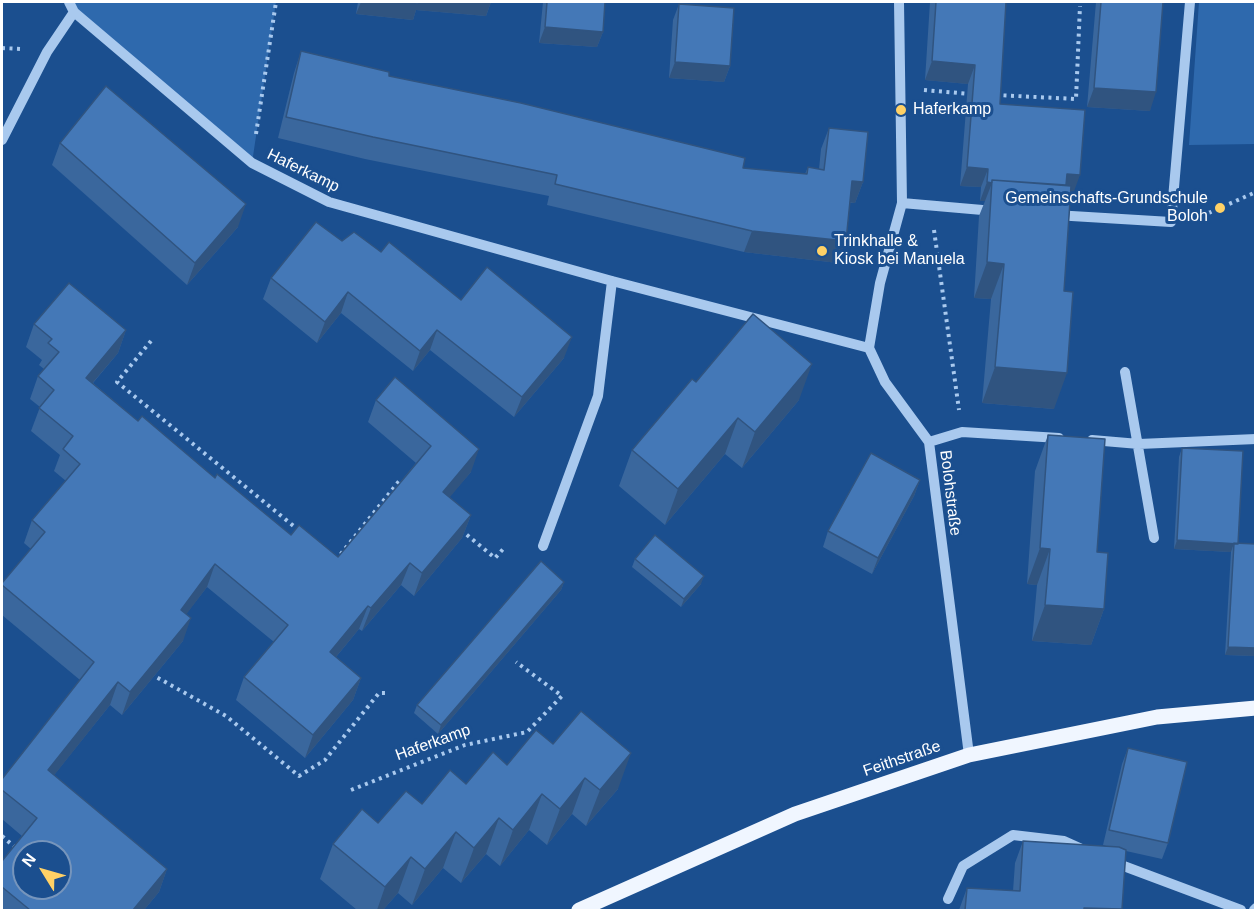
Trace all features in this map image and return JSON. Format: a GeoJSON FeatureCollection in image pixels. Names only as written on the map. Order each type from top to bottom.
{"type":"FeatureCollection","features":[{"type":"Feature","properties":{"kind":"main road","name":"Feithstraße"},"geometry":{"type":"LineString","coordinates":[[579,910],[795,814],[969,755],[1158,717],[1256,708]]}},
{"type":"Feature","properties":{"kind":"street"},"geometry":{"type":"LineString","coordinates":[[869,348],[880,283],[902,203],[899,2]]}},
{"type":"Feature","properties":{"kind":"street"},"geometry":{"type":"LineString","coordinates":[[1045,214],[1171,222],[1190,2]]}},
{"type":"Feature","properties":{"kind":"street","name":"Haferkamp"},"geometry":{"type":"LineString","coordinates":[[72,7],[252,163],[328,202],[612,281],[869,348]]}},
{"type":"Feature","properties":{"kind":"street"},"geometry":{"type":"LineString","coordinates":[[2,140],[72,7]]}},
{"type":"Feature","properties":{"kind":"street"},"geometry":{"type":"LineString","coordinates":[[902,203],[1011,212]]}},
{"type":"Feature","properties":{"kind":"street"},"geometry":{"type":"LineString","coordinates":[[543,546],[598,396],[612,281]]}},
{"type":"Feature","properties":{"kind":"street","name":"Bolohstraße"},"geometry":{"type":"LineString","coordinates":[[869,348],[885,382],[929,442],[969,755]]}},
{"type":"Feature","properties":{"kind":"street"},"geometry":{"type":"LineString","coordinates":[[1125,372],[1154,538]]}},
{"type":"Feature","properties":{"kind":"street"},"geometry":{"type":"LineString","coordinates":[[929,442],[962,432],[1068,439]]}},
{"type":"Feature","properties":{"kind":"street"},"geometry":{"type":"LineString","coordinates":[[1080,440],[1139,444],[1256,438]]}},
{"type":"Feature","properties":{"kind":"street"},"geometry":{"type":"LineString","coordinates":[[948,899],[963,866],[1013,835],[1064,841],[1241,910]]}},
{"type":"Feature","properties":{"kind":"path"},"geometry":{"type":"LineString","coordinates":[[252,163],[276,2]]}},
{"type":"Feature","properties":{"kind":"path"},"geometry":{"type":"LineString","coordinates":[[992,95],[1076,99],[1080,6]]}},
{"type":"Feature","properties":{"kind":"path"},"geometry":{"type":"LineString","coordinates":[[941,93],[981,94]]}},
{"type":"Feature","properties":{"kind":"path"},"geometry":{"type":"LineString","coordinates":[[1171,222],[1182,224],[1256,192]]}},
{"type":"Feature","properties":{"kind":"path"},"geometry":{"type":"LineString","coordinates":[[931,207],[962,432]]}},
{"type":"Feature","properties":{"kind":"path"},"geometry":{"type":"LineString","coordinates":[[151,341],[117,382],[309,538]]}},
{"type":"Feature","properties":{"kind":"path"},"geometry":{"type":"LineString","coordinates":[[327,553],[336,560],[400,480],[409,488]]}},
{"type":"Feature","properties":{"kind":"path"},"geometry":{"type":"LineString","coordinates":[[454,525],[495,558],[505,547]]}},
{"type":"Feature","properties":{"kind":"path","name":"Haferkamp"},"geometry":{"type":"LineString","coordinates":[[351,790],[465,745],[527,732],[562,696],[516,662]]}},
{"type":"Feature","properties":{"kind":"path"},"geometry":{"type":"LineString","coordinates":[[148,672],[226,716],[299,776],[325,760],[379,693],[388,693]]}},
{"type":"Feature","properties":{"kind":"path"},"geometry":{"type":"LineString","coordinates":[[465,731],[465,745]]}},
{"type":"Feature","properties":{"kind":"shaded area"},"geometry":{"type":"Polygon","coordinates":[[[69,2],[276,2],[252,163],[69,2]]]}},
{"type":"Feature","properties":{"kind":"shaded area"},"geometry":{"type":"Polygon","coordinates":[[[1199,2],[1255,2],[1255,144],[1189,145],[1199,2]]]}},
{"type":"Feature","properties":{"kind":"building"},"geometry":{"type":"Polygon","coordinates":[[[394,2],[419,2],[418,4],[394,2]]]}},
{"type":"Feature","properties":{"kind":"building"},"geometry":{"type":"Polygon","coordinates":[[[547,2],[605,2],[603,32],[545,27],[547,2]]]}},
{"type":"Feature","properties":{"kind":"building"},"geometry":{"type":"Polygon","coordinates":[[[936,2],[1006,2],[1000,104],[1085,110],[1080,175],[1067,174],[1066,185],[992,180],[992,183],[987,182],[988,169],[967,167],[975,65],[932,61],[936,2]]]}},
{"type":"Feature","properties":{"kind":"building"},"geometry":{"type":"Polygon","coordinates":[[[1101,2],[1163,2],[1156,92],[1094,88],[1101,2]]]}},
{"type":"Feature","properties":{"kind":"building"},"geometry":{"type":"Polygon","coordinates":[[[679,4],[734,8],[730,66],[675,62],[679,4]]]}},
{"type":"Feature","properties":{"kind":"building"},"geometry":{"type":"Polygon","coordinates":[[[301,51],[389,72],[389,76],[521,103],[745,158],[743,168],[807,174],[808,167],[824,170],[829,128],[868,132],[863,182],[852,181],[846,241],[752,231],[555,184],[557,175],[286,117],[301,51]]]}},
{"type":"Feature","properties":{"kind":"building"},"geometry":{"type":"Polygon","coordinates":[[[106,86],[246,204],[195,263],[60,143],[106,86]]]}},
{"type":"Feature","properties":{"kind":"building"},"geometry":{"type":"Polygon","coordinates":[[[992,180],[1071,186],[1064,291],[1073,292],[1067,373],[995,367],[1004,264],[987,262],[992,180]]]}},
{"type":"Feature","properties":{"kind":"building"},"geometry":{"type":"Polygon","coordinates":[[[316,222],[342,241],[354,232],[381,252],[389,242],[461,300],[487,267],[572,337],[522,397],[437,330],[420,351],[348,292],[325,322],[271,278],[316,222]]]}},
{"type":"Feature","properties":{"kind":"building"},"geometry":{"type":"Polygon","coordinates":[[[69,283],[126,330],[86,378],[138,421],[142,416],[215,478],[217,474],[291,535],[299,525],[338,557],[431,446],[376,400],[395,377],[479,449],[443,492],[471,515],[422,573],[410,563],[371,608],[368,606],[330,652],[361,678],[313,735],[244,677],[288,625],[215,564],[181,610],[191,618],[130,692],[118,682],[48,770],[167,869],[133,910],[30,910],[18,900],[72,900],[72,840],[19,840],[37,818],[2,790],[2,779],[94,662],[2,585],[45,532],[32,520],[80,464],[63,449],[73,436],[39,408],[54,390],[38,376],[59,352],[48,343],[52,339],[34,324],[69,283]]]}},
{"type":"Feature","properties":{"kind":"building"},"geometry":{"type":"Polygon","coordinates":[[[753,314],[812,364],[755,432],[738,418],[678,489],[632,450],[692,379],[696,382],[753,314]]]}},
{"type":"Feature","properties":{"kind":"building"},"geometry":{"type":"Polygon","coordinates":[[[1048,435],[1105,439],[1097,552],[1108,553],[1104,609],[1045,605],[1050,549],[1040,548],[1048,435]]]}},
{"type":"Feature","properties":{"kind":"building"},"geometry":{"type":"Polygon","coordinates":[[[1182,448],[1243,451],[1238,544],[1177,540],[1182,448]]]}},
{"type":"Feature","properties":{"kind":"building"},"geometry":{"type":"Polygon","coordinates":[[[871,453],[920,480],[878,558],[828,531],[871,453]]]}},
{"type":"Feature","properties":{"kind":"building"},"geometry":{"type":"Polygon","coordinates":[[[655,535],[704,576],[684,599],[635,559],[655,535]]]}},
{"type":"Feature","properties":{"kind":"building"},"geometry":{"type":"Polygon","coordinates":[[[1234,543],[1256,544],[1256,648],[1228,647],[1234,543]]]}},
{"type":"Feature","properties":{"kind":"building"},"geometry":{"type":"Polygon","coordinates":[[[541,561],[564,582],[441,725],[417,705],[541,561]]]}},
{"type":"Feature","properties":{"kind":"building"},"geometry":{"type":"Polygon","coordinates":[[[581,711],[631,753],[600,790],[585,778],[560,809],[542,794],[513,830],[499,818],[474,848],[456,832],[425,869],[411,857],[385,887],[333,844],[362,809],[378,823],[406,791],[422,804],[450,770],[466,784],[493,752],[507,765],[536,730],[553,744],[581,711]]]}},
{"type":"Feature","properties":{"kind":"building"},"geometry":{"type":"Polygon","coordinates":[[[1128,748],[1187,762],[1168,843],[1109,830],[1128,748]]]}},
{"type":"Feature","properties":{"kind":"building"},"geometry":{"type":"Polygon","coordinates":[[[1023,841],[1119,847],[1126,850],[1122,909],[965,910],[967,888],[1020,891],[1023,841]]]}},
{"type":"Feature","properties":{"kind":"building"},"geometry":{"type":"Polygon","coordinates":[[[12,849],[12,895],[2,887],[2,861],[12,849]]]}},
{"type":"Feature","properties":{"kind":"place","name":"Haferkamp"},"geometry":{"type":"Point","coordinates":[901,110]}},
{"type":"Feature","properties":{"kind":"place","name":"Gemeinschafts-Grundschule Boloh"},"geometry":{"type":"Point","coordinates":[1220,208]}},
{"type":"Feature","properties":{"kind":"place","name":"Trinkhalle & Kiosk bei Manuela"},"geometry":{"type":"Point","coordinates":[822,251]}}]}
